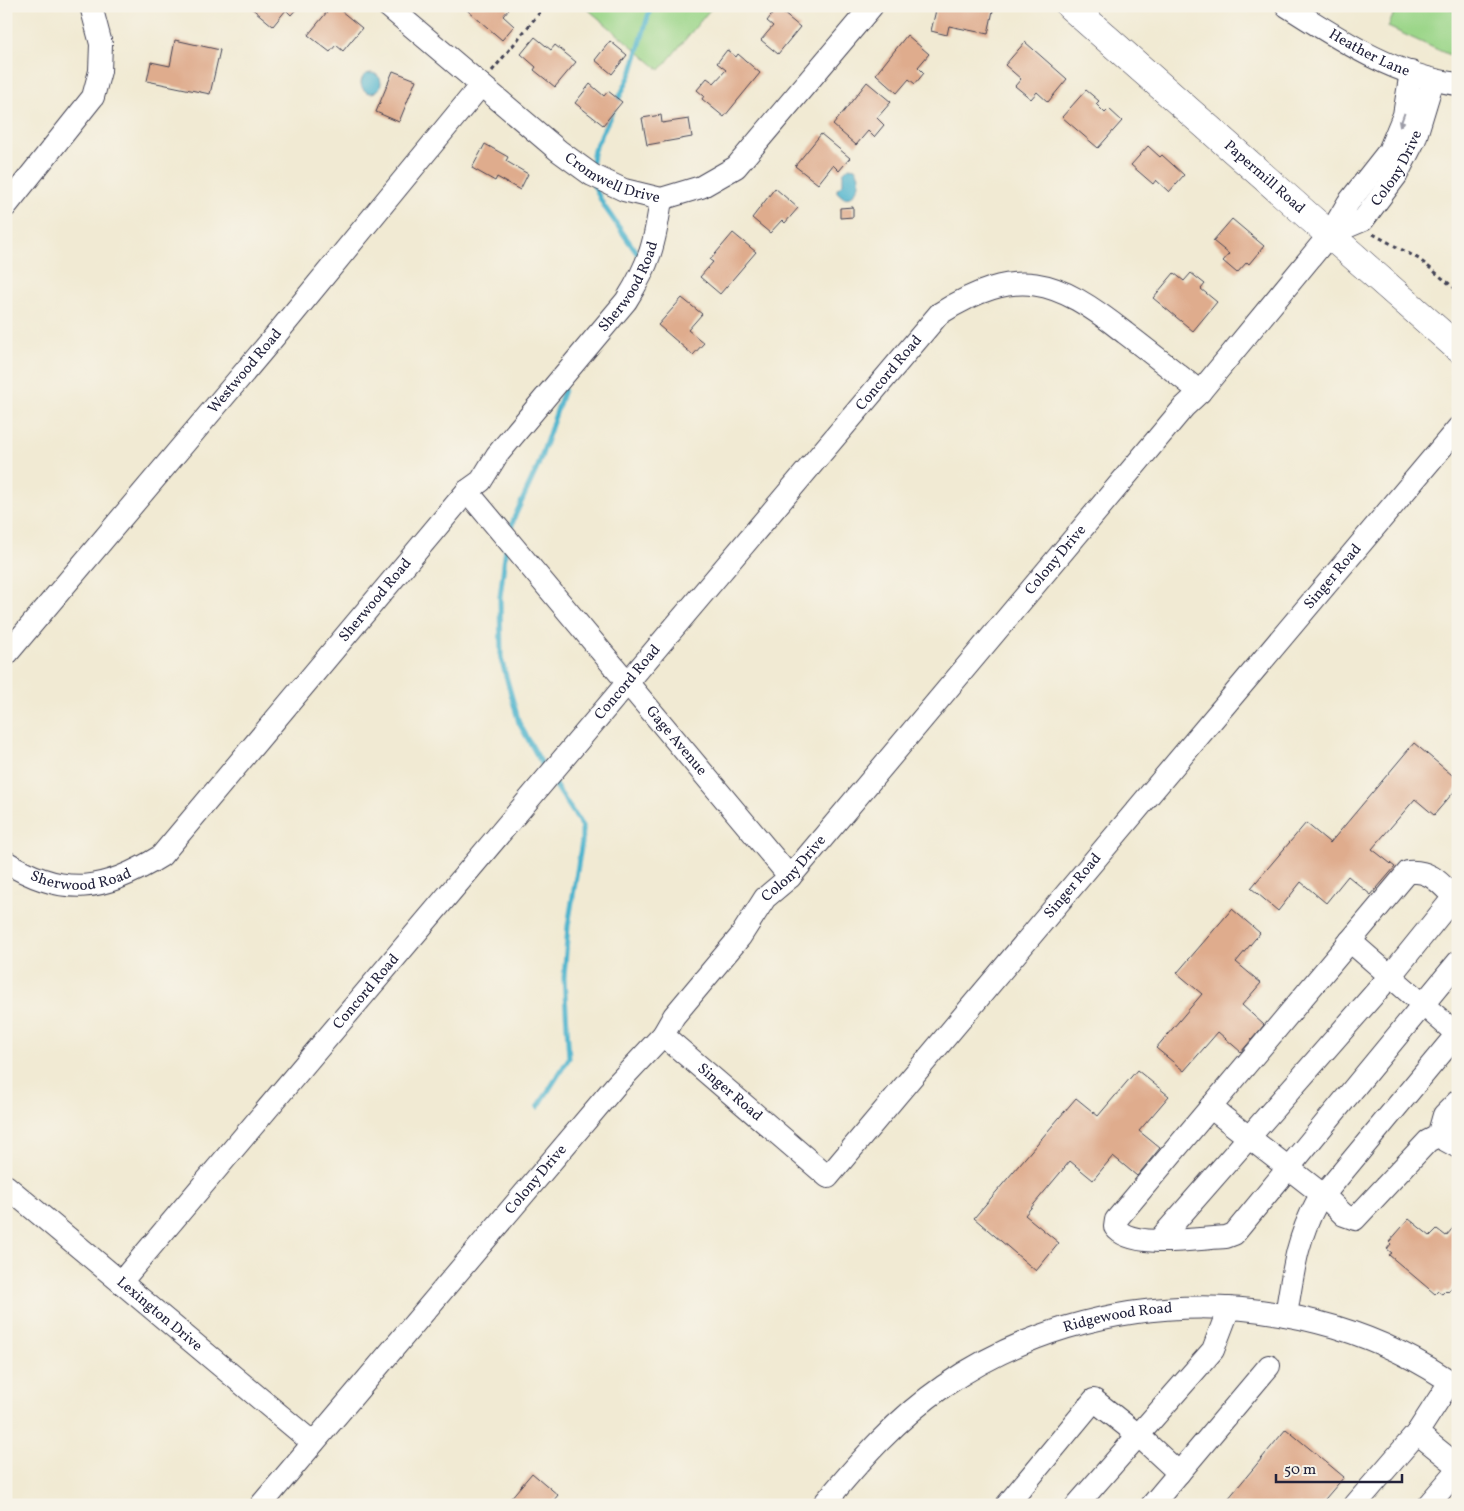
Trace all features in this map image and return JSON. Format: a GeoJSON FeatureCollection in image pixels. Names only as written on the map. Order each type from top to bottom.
{"type":"FeatureCollection","features":[{"type":"Feature","properties":{"kind":"main road","name":"Papermill Road"},"geometry":{"type":"LineString","coordinates":[[1070,6],[1458,348]]}},
{"type":"Feature","properties":{"kind":"street"},"geometry":{"type":"LineString","coordinates":[[6,206],[94,97],[100,71],[101,44],[91,6]]}},
{"type":"Feature","properties":{"kind":"street","name":"Cromwell Drive"},"geometry":{"type":"LineString","coordinates":[[388,6],[559,151],[592,175],[624,190],[661,199],[701,187],[736,167],[872,6]]}},
{"type":"Feature","properties":{"kind":"street","name":"Heather Lane"},"geometry":{"type":"LineString","coordinates":[[1287,6],[1344,42],[1411,72],[1433,80],[1458,84]]}},
{"type":"Feature","properties":{"kind":"street","name":"Colony Drive"},"geometry":{"type":"LineString","coordinates":[[261,1505],[616,1085],[663,1035],[674,1016],[740,937],[765,898],[790,877],[1184,408],[1200,392],[1330,234],[1348,202],[1389,151],[1404,115],[1411,72]]}},
{"type":"Feature","properties":{"kind":"street","name":"Colony Drive"},"geometry":{"type":"LineString","coordinates":[[1330,234],[1363,220],[1396,176],[1415,139],[1433,80]]}},
{"type":"Feature","properties":{"kind":"street","name":"Westwood Road"},"geometry":{"type":"LineString","coordinates":[[6,655],[275,336],[480,85]]}},
{"type":"Feature","properties":{"kind":"street","name":"Sherwood Road"},"geometry":{"type":"LineString","coordinates":[[6,862],[24,873],[44,881],[85,886],[125,877],[161,856],[467,491],[481,481],[498,455],[626,301],[644,273],[653,250],[661,199]]}},
{"type":"Feature","properties":{"kind":"street","name":"Concord Road"},"geometry":{"type":"LineString","coordinates":[[122,1282],[939,314],[967,296],[987,288],[1009,284],[1043,285],[1061,290],[1091,306],[1200,392]]}},
{"type":"Feature","properties":{"kind":"street","name":"Singer Road"},"geometry":{"type":"LineString","coordinates":[[663,1035],[828,1177],[1458,428]]}},
{"type":"Feature","properties":{"kind":"street","name":"Gage Avenue"},"geometry":{"type":"LineString","coordinates":[[467,491],[629,682],[790,877]]}},
{"type":"Feature","properties":{"kind":"street"},"geometry":{"type":"LineString","coordinates":[[1158,1240],[1456,899],[1430,874],[1420,871],[1408,872],[1116,1220],[1115,1227],[1119,1233],[1139,1241],[1226,1237],[1234,1234],[1458,962]]}},
{"type":"Feature","properties":{"kind":"street"},"geometry":{"type":"LineString","coordinates":[[1286,1315],[1303,1228],[1323,1194],[1457,1035],[1424,1003],[1350,941]]}},
{"type":"Feature","properties":{"kind":"street"},"geometry":{"type":"LineString","coordinates":[[1210,1107],[1323,1194],[1344,1215],[1355,1219],[1428,1141],[1438,1136],[1444,1115],[1458,1101]]}},
{"type":"Feature","properties":{"kind":"street"},"geometry":{"type":"LineString","coordinates":[[1438,1136],[1458,1146]]}},
{"type":"Feature","properties":{"kind":"street","name":"Lexington Drive"},"geometry":{"type":"LineString","coordinates":[[6,1186],[313,1443]]}},
{"type":"Feature","properties":{"kind":"street","name":"Ridgewood Road"},"geometry":{"type":"LineString","coordinates":[[823,1505],[888,1430],[944,1386],[1017,1345],[1084,1322],[1136,1311],[1177,1307],[1229,1308],[1286,1315],[1351,1332],[1391,1348],[1454,1384]]}},
{"type":"Feature","properties":{"kind":"street"},"geometry":{"type":"LineString","coordinates":[[1077,1505],[1213,1350],[1229,1308]]}},
{"type":"Feature","properties":{"kind":"street"},"geometry":{"type":"LineString","coordinates":[[1152,1505],[1269,1366]]}},
{"type":"Feature","properties":{"kind":"street"},"geometry":{"type":"LineString","coordinates":[[1356,1505],[1417,1433],[1454,1384]]}},
{"type":"Feature","properties":{"kind":"street"},"geometry":{"type":"LineString","coordinates":[[1007,1505],[1094,1400],[1138,1435],[1179,1473]]}},
{"type":"Feature","properties":{"kind":"street"},"geometry":{"type":"LineString","coordinates":[[1417,1433],[1458,1466]]}},
{"type":"Feature","properties":{"kind":"street"},"geometry":{"type":"LineString","coordinates":[[1428,1505],[1458,1470]]}},
{"type":"Feature","properties":{"kind":"path"},"geometry":{"type":"LineString","coordinates":[[480,85],[545,6]]}},
{"type":"Feature","properties":{"kind":"path"},"geometry":{"type":"LineString","coordinates":[[1363,220],[1377,237],[1419,259],[1458,291]]}},
{"type":"Feature","properties":{"kind":"green space"},"geometry":{"type":"Polygon","coordinates":[[[584,6],[713,6],[660,70],[584,6]]]}},
{"type":"Feature","properties":{"kind":"green space"},"geometry":{"type":"Polygon","coordinates":[[[1397,6],[1444,6],[1458,12],[1458,59],[1388,27],[1397,6]]]}},
{"type":"Feature","properties":{"kind":"water"},"geometry":{"type":"Polygon","coordinates":[[[371,73],[378,76],[381,83],[378,90],[371,93],[364,90],[361,83],[364,76],[371,73]]]}},
{"type":"Feature","properties":{"kind":"water"},"geometry":{"type":"Polygon","coordinates":[[[849,167],[855,168],[859,176],[859,183],[851,197],[844,198],[837,192],[837,189],[843,184],[843,173],[849,167]]]}},
{"type":"Feature","properties":{"kind":"building"},"geometry":{"type":"Polygon","coordinates":[[[249,6],[299,6],[291,15],[286,10],[273,26],[249,6]]]}},
{"type":"Feature","properties":{"kind":"building"},"geometry":{"type":"Polygon","coordinates":[[[332,6],[335,6],[362,28],[343,51],[336,45],[330,52],[308,35],[332,6]]]}},
{"type":"Feature","properties":{"kind":"building"},"geometry":{"type":"Polygon","coordinates":[[[470,6],[505,6],[509,9],[503,16],[514,26],[502,40],[467,10],[470,6]]]}},
{"type":"Feature","properties":{"kind":"building"},"geometry":{"type":"Polygon","coordinates":[[[937,6],[994,6],[988,34],[949,26],[947,35],[931,31],[937,6]]]}},
{"type":"Feature","properties":{"kind":"building"},"geometry":{"type":"Polygon","coordinates":[[[777,8],[800,27],[778,54],[761,40],[773,26],[767,21],[777,8]]]}},
{"type":"Feature","properties":{"kind":"building"},"geometry":{"type":"Polygon","coordinates":[[[907,35],[929,54],[918,67],[924,73],[915,84],[909,79],[897,93],[876,74],[907,35]]]}},
{"type":"Feature","properties":{"kind":"building"},"geometry":{"type":"Polygon","coordinates":[[[535,37],[551,50],[555,45],[576,62],[555,87],[534,70],[536,67],[521,54],[535,37]]]}},
{"type":"Feature","properties":{"kind":"building"},"geometry":{"type":"Polygon","coordinates":[[[175,40],[220,50],[210,94],[147,81],[151,62],[170,66],[175,40]]]}},
{"type":"Feature","properties":{"kind":"building"},"geometry":{"type":"Polygon","coordinates":[[[610,41],[627,55],[612,74],[595,60],[610,41]]]}},
{"type":"Feature","properties":{"kind":"building"},"geometry":{"type":"Polygon","coordinates":[[[1025,42],[1067,79],[1048,102],[1037,92],[1031,99],[1015,86],[1021,79],[1005,65],[1025,42]]]}},
{"type":"Feature","properties":{"kind":"building"},"geometry":{"type":"Polygon","coordinates":[[[727,50],[736,57],[738,54],[760,73],[724,117],[702,99],[704,96],[697,90],[707,78],[714,83],[726,70],[717,63],[727,50]]]}},
{"type":"Feature","properties":{"kind":"building"},"geometry":{"type":"Polygon","coordinates":[[[393,71],[416,80],[399,122],[376,112],[393,71]]]}},
{"type":"Feature","properties":{"kind":"building"},"geometry":{"type":"Polygon","coordinates":[[[867,82],[891,102],[877,118],[884,125],[874,137],[868,131],[856,145],[833,125],[867,82]]]}},
{"type":"Feature","properties":{"kind":"building"},"geometry":{"type":"Polygon","coordinates":[[[590,84],[604,96],[608,91],[622,102],[603,125],[575,103],[590,84]]]}},
{"type":"Feature","properties":{"kind":"building"},"geometry":{"type":"Polygon","coordinates":[[[1086,90],[1099,101],[1096,104],[1105,113],[1109,109],[1122,121],[1098,148],[1062,117],[1086,90]]]}},
{"type":"Feature","properties":{"kind":"building"},"geometry":{"type":"Polygon","coordinates":[[[661,115],[662,123],[689,119],[692,137],[647,145],[642,118],[661,115]]]}},
{"type":"Feature","properties":{"kind":"building"},"geometry":{"type":"Polygon","coordinates":[[[821,134],[850,158],[839,171],[833,165],[818,184],[795,166],[821,134]]]}},
{"type":"Feature","properties":{"kind":"building"},"geometry":{"type":"Polygon","coordinates":[[[485,144],[508,157],[506,161],[528,174],[520,190],[497,177],[495,181],[472,168],[485,144]]]}},
{"type":"Feature","properties":{"kind":"building"},"geometry":{"type":"Polygon","coordinates":[[[1148,146],[1160,157],[1162,155],[1184,175],[1169,192],[1156,180],[1153,184],[1131,165],[1148,146]]]}},
{"type":"Feature","properties":{"kind":"building"},"geometry":{"type":"Polygon","coordinates":[[[775,188],[798,208],[785,223],[782,220],[770,233],[752,218],[775,188]]]}},
{"type":"Feature","properties":{"kind":"building"},"geometry":{"type":"Polygon","coordinates":[[[853,207],[853,217],[840,218],[840,208],[853,207]]]}},
{"type":"Feature","properties":{"kind":"building"},"geometry":{"type":"Polygon","coordinates":[[[1232,219],[1264,246],[1249,264],[1247,262],[1237,273],[1223,261],[1229,254],[1213,241],[1232,219]]]}},
{"type":"Feature","properties":{"kind":"building"},"geometry":{"type":"Polygon","coordinates":[[[733,233],[756,252],[720,294],[700,277],[713,262],[710,260],[733,233]]]}},
{"type":"Feature","properties":{"kind":"building"},"geometry":{"type":"Polygon","coordinates":[[[1174,273],[1184,281],[1191,273],[1205,284],[1201,289],[1217,302],[1193,331],[1153,298],[1174,273]]]}},
{"type":"Feature","properties":{"kind":"building"},"geometry":{"type":"Polygon","coordinates":[[[682,298],[702,314],[688,330],[704,343],[693,355],[658,325],[682,298]]]}},
{"type":"Feature","properties":{"kind":"building"},"geometry":{"type":"Polygon","coordinates":[[[1414,743],[1458,780],[1458,787],[1434,815],[1415,799],[1372,849],[1395,867],[1371,895],[1348,876],[1326,903],[1301,882],[1278,911],[1251,888],[1306,823],[1330,843],[1414,743]]]}},
{"type":"Feature","properties":{"kind":"building"},"geometry":{"type":"Polygon","coordinates":[[[1232,909],[1260,933],[1236,962],[1261,983],[1242,1005],[1264,1025],[1241,1052],[1218,1032],[1184,1071],[1156,1048],[1202,994],[1177,973],[1232,909]]]}},
{"type":"Feature","properties":{"kind":"building"},"geometry":{"type":"Polygon","coordinates":[[[1137,1070],[1169,1096],[1139,1131],[1160,1148],[1137,1176],[1113,1156],[1093,1180],[1070,1161],[1025,1215],[1059,1243],[1036,1271],[974,1218],[1076,1098],[1098,1116],[1137,1070]]]}},
{"type":"Feature","properties":{"kind":"building"},"geometry":{"type":"Polygon","coordinates":[[[1409,1219],[1430,1236],[1437,1229],[1446,1236],[1458,1222],[1458,1280],[1448,1292],[1446,1290],[1442,1294],[1438,1291],[1435,1294],[1389,1255],[1392,1253],[1387,1249],[1391,1244],[1389,1242],[1409,1219]]]}},
{"type":"Feature","properties":{"kind":"building"},"geometry":{"type":"Polygon","coordinates":[[[1286,1429],[1344,1477],[1320,1505],[1223,1505],[1286,1429]]]}},
{"type":"Feature","properties":{"kind":"building"},"geometry":{"type":"Polygon","coordinates":[[[532,1473],[558,1495],[550,1505],[505,1505],[532,1473]]]}},
{"type":"Feature","properties":{"kind":"waterway"},"geometry":{"type":"LineString","coordinates":[[591,166],[594,150],[632,71],[651,6]]}},
{"type":"Feature","properties":{"kind":"waterway"},"geometry":{"type":"LineString","coordinates":[[593,184],[604,206],[641,259]]}},
{"type":"Feature","properties":{"kind":"waterway"},"geometry":{"type":"LineString","coordinates":[[510,532],[514,518],[538,466],[564,390]]}},
{"type":"Feature","properties":{"kind":"waterway"},"geometry":{"type":"LineString","coordinates":[[506,547],[500,597],[501,658],[519,723],[546,771]]}},
{"type":"Feature","properties":{"kind":"waterway"},"geometry":{"type":"LineString","coordinates":[[538,1107],[569,1058],[564,978],[568,926],[582,841],[582,826],[552,780]]}}]}
